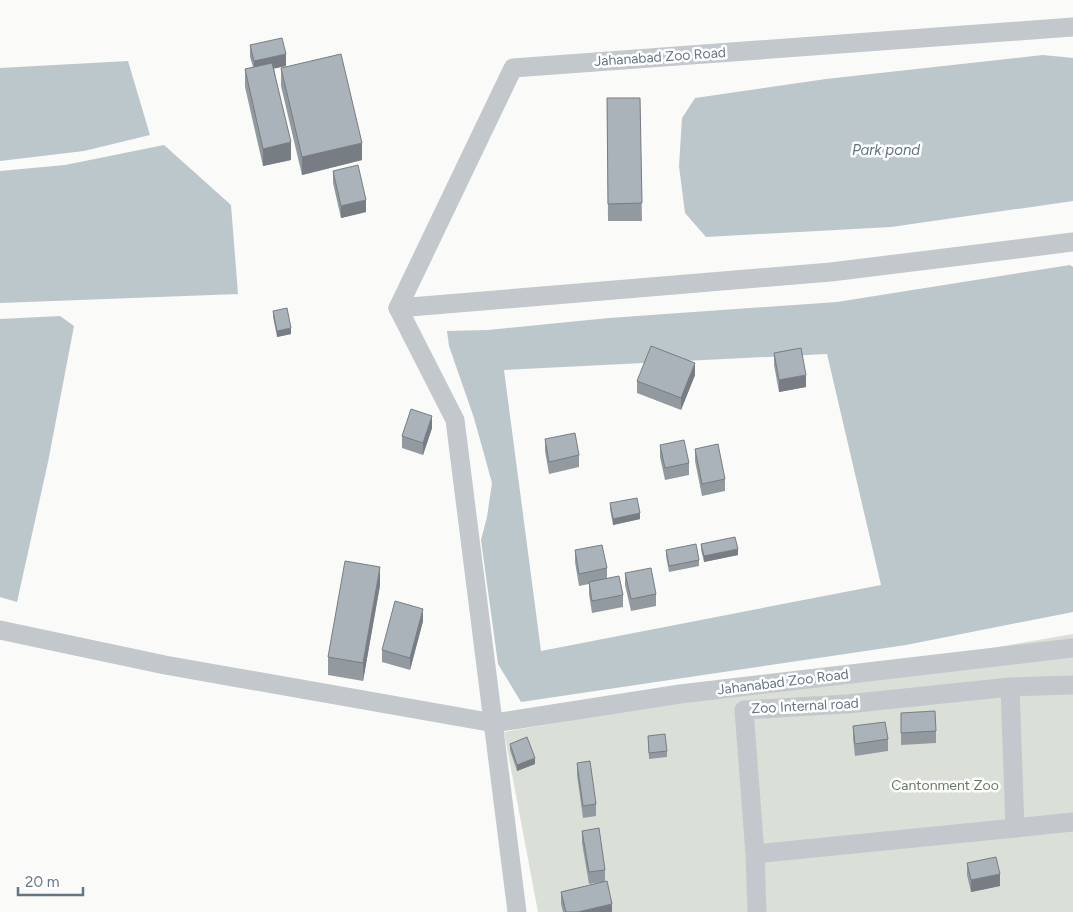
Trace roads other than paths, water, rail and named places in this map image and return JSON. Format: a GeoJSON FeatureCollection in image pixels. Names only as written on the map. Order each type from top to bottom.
{"type":"FeatureCollection","features":[{"type":"Feature","properties":{"kind":"street","name":"Jahanabad Zoo Road"},"geometry":{"type":"LineString","coordinates":[[398,308],[513,68],[1073,27]]}},
{"type":"Feature","properties":{"kind":"street"},"geometry":{"type":"LineString","coordinates":[[517,912],[456,420],[398,308],[831,272],[1073,242]]}},
{"type":"Feature","properties":{"kind":"street","name":"Jahanabad Zoo Road"},"geometry":{"type":"LineString","coordinates":[[0,630],[165,665],[494,723],[680,694],[1073,648]]}},
{"type":"Feature","properties":{"kind":"street","name":"Zoo Internal road"},"geometry":{"type":"LineString","coordinates":[[757,912],[756,854],[744,710],[847,704],[1010,686],[1073,685]]}},
{"type":"Feature","properties":{"kind":"street"},"geometry":{"type":"LineString","coordinates":[[1010,686],[1014,828]]}},
{"type":"Feature","properties":{"kind":"street"},"geometry":{"type":"LineString","coordinates":[[756,854],[1073,822]]}},
{"type":"Feature","properties":{"kind":"water","name":"Park pond"},"geometry":{"type":"Polygon","coordinates":[[[1043,55],[1073,58],[1073,201],[891,227],[706,237],[685,213],[679,166],[682,118],[695,98],[826,79],[1043,55]]]}},
{"type":"Feature","properties":{"kind":"water"},"geometry":{"type":"Polygon","coordinates":[[[128,61],[150,135],[84,151],[0,161],[0,68],[128,61]]]}},
{"type":"Feature","properties":{"kind":"water"},"geometry":{"type":"Polygon","coordinates":[[[164,145],[231,205],[238,294],[0,303],[0,171],[65,165],[164,145]]]}},
{"type":"Feature","properties":{"kind":"water"},"geometry":{"type":"Polygon","coordinates":[[[1070,265],[1073,267],[1073,612],[906,645],[521,702],[498,664],[481,540],[487,517],[492,483],[474,418],[449,346],[447,331],[488,330],[609,318],[837,302],[1070,265]],[[827,354],[504,370],[541,651],[881,585],[827,354]]]}},
{"type":"Feature","properties":{"kind":"water"},"geometry":{"type":"Polygon","coordinates":[[[60,316],[74,326],[48,462],[17,602],[0,597],[0,319],[60,316]]]}},
{"type":"Feature","properties":{"kind":"park label","name":"Cantonment Zoo"},"geometry":{"type":"Point","coordinates":[945,785]}}]}
